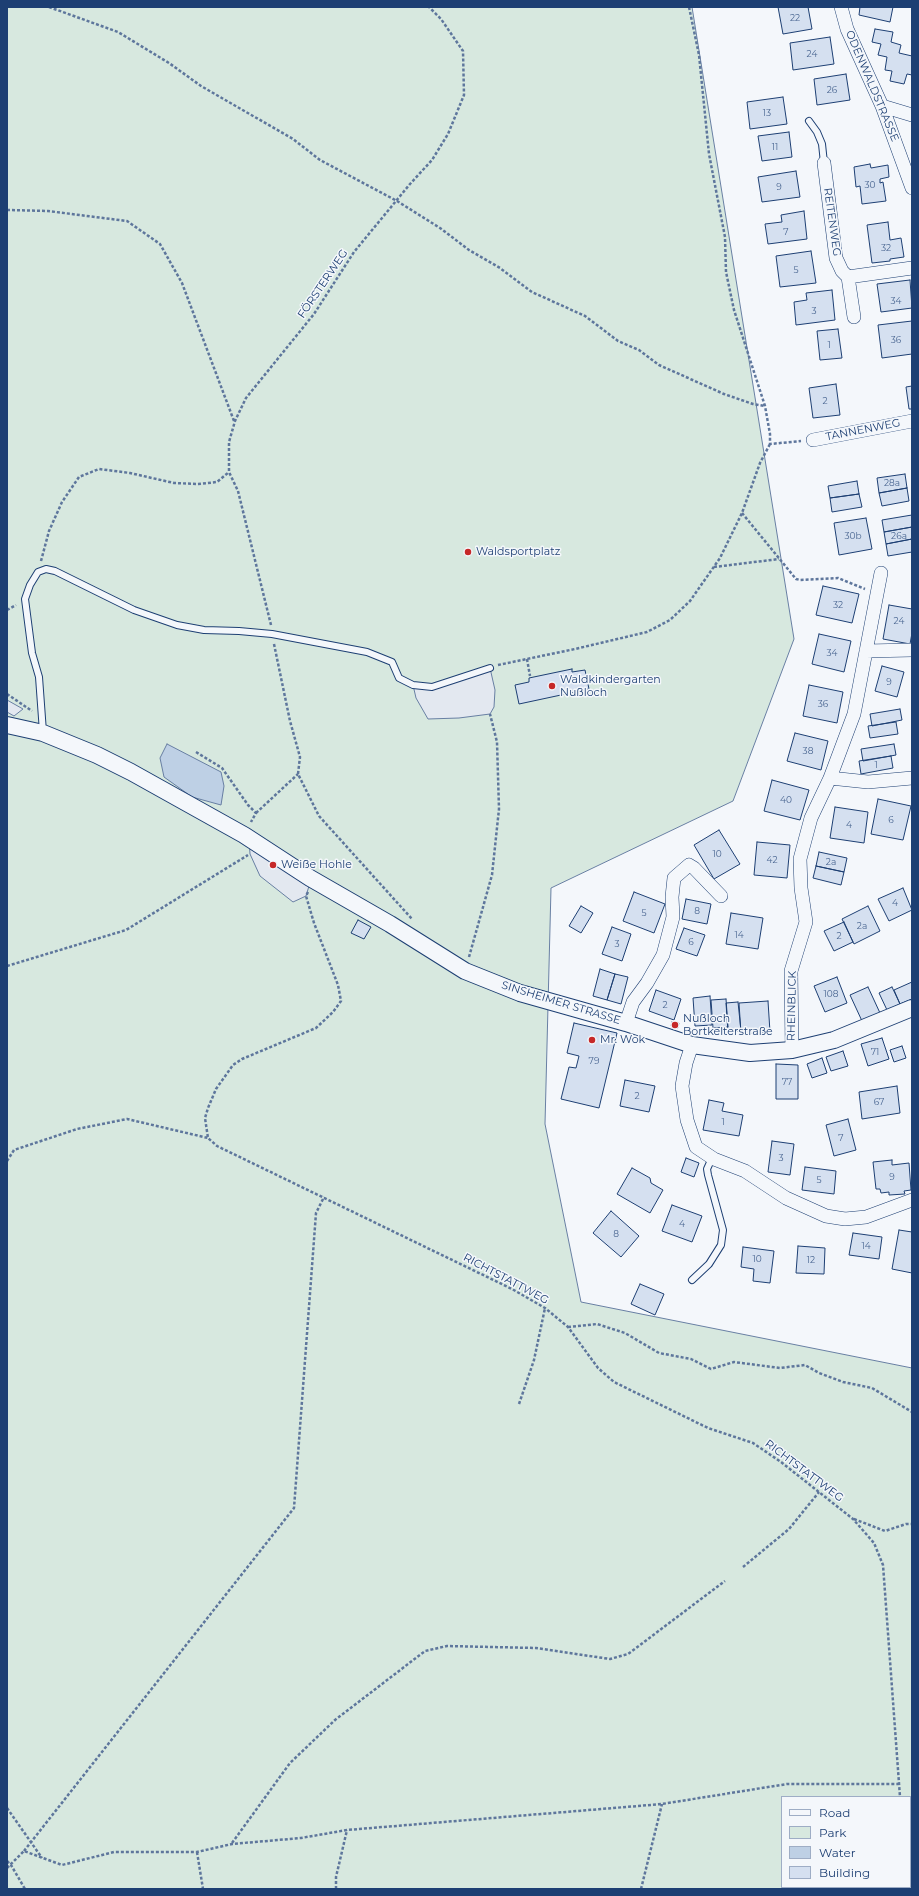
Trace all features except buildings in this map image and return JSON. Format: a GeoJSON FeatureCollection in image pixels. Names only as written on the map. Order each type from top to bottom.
{"type":"FeatureCollection","features":[{"type":"Feature","properties":{"kind":"street","name":"ODENWALDSTRASSE"},"geometry":{"type":"LineString","coordinates":[[841,7],[847,29],[882,106],[912,188]]}},
{"type":"Feature","properties":{"kind":"street"},"geometry":{"type":"LineString","coordinates":[[882,106],[912,115]]}},
{"type":"Feature","properties":{"kind":"street","name":"REITENWEG"},"geometry":{"type":"LineString","coordinates":[[824,163],[836,258],[842,271],[848,277],[854,317]]}},
{"type":"Feature","properties":{"kind":"street"},"geometry":{"type":"LineString","coordinates":[[848,277],[912,268]]}},
{"type":"Feature","properties":{"kind":"street","name":"TANNENWEG"},"geometry":{"type":"LineString","coordinates":[[813,440],[912,421]]}},
{"type":"Feature","properties":{"kind":"street","name":"RHEINBLICK"},"geometry":{"type":"LineString","coordinates":[[792,1050],[791,971],[806,922],[801,888],[800,859],[812,818],[830,778],[854,714],[881,573]]}},
{"type":"Feature","properties":{"kind":"street"},"geometry":{"type":"LineString","coordinates":[[866,651],[912,650]]}},
{"type":"Feature","properties":{"kind":"street","name":"SINSHEIMER STRASSE"},"geometry":{"type":"LineString","coordinates":[[7,725],[43,733],[97,755],[131,772],[244,835],[310,878],[402,931],[465,971],[520,993],[626,1023],[692,1045],[750,1053],[792,1050],[834,1040],[912,1008]]}},
{"type":"Feature","properties":{"kind":"street"},"geometry":{"type":"LineString","coordinates":[[830,778],[868,782],[912,778]]}},
{"type":"Feature","properties":{"kind":"street"},"geometry":{"type":"LineString","coordinates":[[626,1023],[633,1002],[647,983],[662,955],[673,917],[672,897],[674,878],[689,865],[694,868],[721,896]]}},
{"type":"Feature","properties":{"kind":"street"},"geometry":{"type":"LineString","coordinates":[[692,1045],[686,1063],[682,1086],[687,1120],[696,1147],[712,1158],[745,1171],[786,1198],[826,1216],[845,1219],[866,1217],[912,1200]]}},
{"type":"Feature","properties":{"kind":"lane"},"geometry":{"type":"LineString","coordinates":[[809,121],[817,132],[822,144],[824,163]]}},
{"type":"Feature","properties":{"kind":"lane"},"geometry":{"type":"LineString","coordinates":[[43,733],[39,677],[32,653],[24,599],[38,572],[46,569],[55,571],[134,610],[177,625],[204,630],[239,630],[272,634],[367,652],[392,662],[399,678],[413,685],[432,687],[490,668]]}},
{"type":"Feature","properties":{"kind":"lane"},"geometry":{"type":"LineString","coordinates":[[692,1280],[709,1264],[721,1245],[722,1230],[707,1169],[712,1158]]}},
{"type":"Feature","properties":{"kind":"path"},"geometry":{"type":"LineString","coordinates":[[49,7],[118,32],[202,86],[293,139],[320,160],[397,201],[440,228],[470,250],[500,268],[532,292],[585,316],[618,341],[639,350],[659,365],[724,394],[753,404],[764,406]]}},
{"type":"Feature","properties":{"kind":"path","name":"FÖRSTERWEG"},"geometry":{"type":"LineString","coordinates":[[298,774],[300,757],[290,721],[269,614],[238,491],[229,472],[229,442],[234,421],[246,398],[314,314],[354,252],[432,160],[448,134],[464,95],[463,52],[441,19],[429,7]]}},
{"type":"Feature","properties":{"kind":"path"},"geometry":{"type":"LineString","coordinates":[[490,668],[647,632],[670,620],[690,601],[714,568],[742,513],[760,463],[770,444],[770,434],[764,406],[734,310],[726,272],[725,237],[709,154],[699,55],[690,7]]}},
{"type":"Feature","properties":{"kind":"path"},"geometry":{"type":"LineString","coordinates":[[7,210],[48,211],[127,221],[160,244],[182,283],[234,421]]}},
{"type":"Feature","properties":{"kind":"path"},"geometry":{"type":"LineString","coordinates":[[770,444],[813,440]]}},
{"type":"Feature","properties":{"kind":"path"},"geometry":{"type":"LineString","coordinates":[[38,572],[49,531],[62,502],[79,477],[99,469],[130,473],[174,483],[198,484],[217,482],[229,472]]}},
{"type":"Feature","properties":{"kind":"path"},"geometry":{"type":"LineString","coordinates":[[742,513],[796,578],[800,580],[838,578],[877,594]]}},
{"type":"Feature","properties":{"kind":"path"},"geometry":{"type":"LineString","coordinates":[[714,568],[780,559]]}},
{"type":"Feature","properties":{"kind":"path"},"geometry":{"type":"LineString","coordinates":[[527,659],[530,676]]}},
{"type":"Feature","properties":{"kind":"path"},"geometry":{"type":"LineString","coordinates":[[7,694],[38,715],[43,733]]}},
{"type":"Feature","properties":{"kind":"path"},"geometry":{"type":"LineString","coordinates":[[465,971],[492,875],[499,809],[497,742],[490,714]]}},
{"type":"Feature","properties":{"kind":"path"},"geometry":{"type":"LineString","coordinates":[[196,752],[222,768],[248,805],[256,813]]}},
{"type":"Feature","properties":{"kind":"path"},"geometry":{"type":"LineString","coordinates":[[244,835],[256,813],[298,774],[319,816],[417,924]]}},
{"type":"Feature","properties":{"kind":"path"},"geometry":{"type":"LineString","coordinates":[[7,966],[126,930],[250,854],[260,845]]}},
{"type":"Feature","properties":{"kind":"path"},"geometry":{"type":"LineString","coordinates":[[7,1161],[14,1150],[77,1129],[127,1119],[208,1138],[205,1118],[208,1108],[216,1089],[233,1064],[316,1028],[333,1012],[341,1001],[338,985],[314,923],[306,896],[310,878]]}},
{"type":"Feature","properties":{"kind":"path","name":"RICHTSTATTWEG"},"geometry":{"type":"LineString","coordinates":[[208,1138],[217,1146],[512,1289],[545,1308],[568,1327],[598,1368],[614,1382],[708,1428],[753,1443],[781,1462],[853,1518],[874,1543],[883,1565],[900,1796]]}},
{"type":"Feature","properties":{"kind":"path"},"geometry":{"type":"LineString","coordinates":[[7,1868],[24,1851],[294,1508],[316,1213],[324,1197]]}},
{"type":"Feature","properties":{"kind":"path"},"geometry":{"type":"LineString","coordinates":[[519,1404],[534,1360],[545,1308]]}},
{"type":"Feature","properties":{"kind":"path"},"geometry":{"type":"LineString","coordinates":[[568,1327],[597,1324],[625,1333],[659,1353],[692,1359],[711,1369],[734,1362],[780,1368],[805,1365],[819,1373],[843,1382],[872,1388],[912,1412]]}},
{"type":"Feature","properties":{"kind":"path"},"geometry":{"type":"LineString","coordinates":[[743,1567],[789,1529],[819,1492]]}},
{"type":"Feature","properties":{"kind":"path"},"geometry":{"type":"LineString","coordinates":[[853,1518],[885,1531],[906,1524],[912,1524]]}},
{"type":"Feature","properties":{"kind":"path"},"geometry":{"type":"LineString","coordinates":[[232,1844],[290,1763],[335,1720],[426,1651],[447,1646],[536,1648],[610,1659],[628,1654],[725,1581]]}},
{"type":"Feature","properties":{"kind":"path"},"geometry":{"type":"LineString","coordinates":[[24,1851],[62,1865],[114,1852],[197,1852],[232,1844],[301,1838],[347,1830],[662,1804],[787,1784],[899,1784]]}},
{"type":"Feature","properties":{"kind":"path"},"geometry":{"type":"LineString","coordinates":[[641,1889],[662,1804]]}},
{"type":"Feature","properties":{"kind":"path"},"geometry":{"type":"LineString","coordinates":[[7,1808],[42,1858]]}},
{"type":"Feature","properties":{"kind":"path"},"geometry":{"type":"LineString","coordinates":[[336,1889],[336,1877],[347,1830]]}},
{"type":"Feature","properties":{"kind":"path"},"geometry":{"type":"LineString","coordinates":[[197,1852],[203,1889]]}},
{"type":"Feature","properties":{"kind":"path"},"geometry":{"type":"LineString","coordinates":[[7,1861],[11,1865],[25,1889]]}},
{"type":"Feature","properties":{"kind":"green space"},"geometry":{"type":"Polygon","coordinates":[[[7,7],[692,7],[794,639],[733,801],[551,888],[545,1124],[581,1302],[912,1368],[912,1889],[7,1889],[7,7]]]}},
{"type":"Feature","properties":{"kind":"shaded area"},"geometry":{"type":"Polygon","coordinates":[[[490,668],[495,690],[494,707],[490,714],[459,718],[428,719],[416,698],[413,685],[432,687],[490,668]]]}},
{"type":"Feature","properties":{"kind":"shaded area"},"geometry":{"type":"Polygon","coordinates":[[[7,700],[23,709],[14,716],[7,712],[7,700]]]}},
{"type":"Feature","properties":{"kind":"shaded area","name":"Weiße Hohle"},"geometry":{"type":"Polygon","coordinates":[[[249,838],[309,886],[306,896],[293,902],[260,876],[250,854],[249,838]]]}},
{"type":"Feature","properties":{"kind":"water"},"geometry":{"type":"Polygon","coordinates":[[[167,744],[221,772],[224,786],[221,805],[192,797],[164,777],[160,758],[167,744]]]}},
{"type":"Feature","properties":{"kind":"place","name":"Waldsportplatz"},"geometry":{"type":"Point","coordinates":[468,552]}},
{"type":"Feature","properties":{"kind":"place","name":"Waldkindergarten Nußloch"},"geometry":{"type":"Point","coordinates":[552,686]}},
{"type":"Feature","properties":{"kind":"place","name":"Weiße Hohle"},"geometry":{"type":"Point","coordinates":[273,865]}},
{"type":"Feature","properties":{"kind":"place","name":"Nußloch Bortkelterstraße"},"geometry":{"type":"Point","coordinates":[675,1025]}},
{"type":"Feature","properties":{"kind":"place","name":"Mr. Wok"},"geometry":{"type":"Point","coordinates":[592,1040]}}]}
